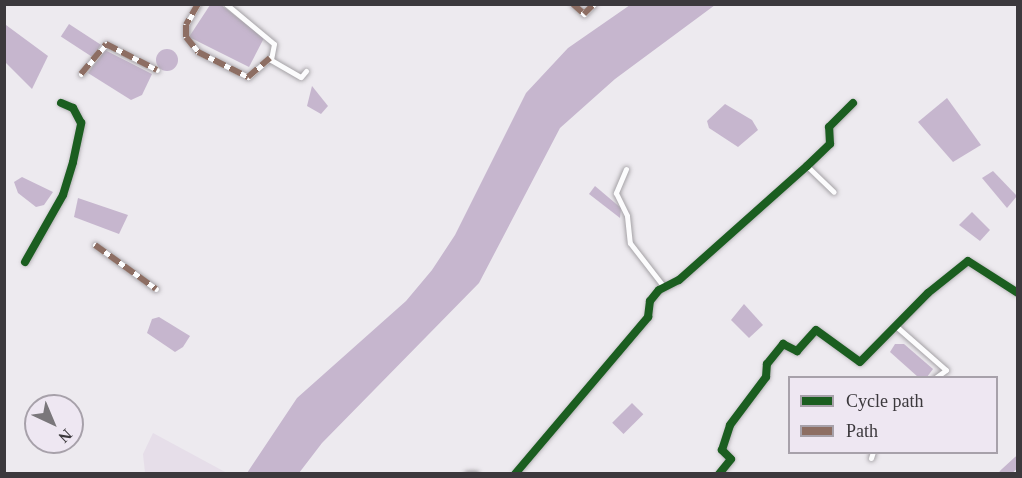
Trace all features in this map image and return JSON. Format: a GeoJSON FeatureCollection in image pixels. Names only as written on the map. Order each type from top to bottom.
{"type":"FeatureCollection","features":[{"type":"Feature","properties":{"kind":"street"},"geometry":{"type":"LineString","coordinates":[[198,4],[186,25],[186,38],[198,52],[248,77],[270,58],[274,44],[226,4]]}},
{"type":"Feature","properties":{"kind":"street"},"geometry":{"type":"LineString","coordinates":[[573,4],[584,14],[594,4]]}},
{"type":"Feature","properties":{"kind":"street"},"geometry":{"type":"LineString","coordinates":[[81,74],[106,44],[157,70]]}},
{"type":"Feature","properties":{"kind":"street"},"geometry":{"type":"LineString","coordinates":[[270,58],[301,77],[306,71]]}},
{"type":"Feature","properties":{"kind":"street"},"geometry":{"type":"LineString","coordinates":[[515,474],[648,317],[651,299],[664,287],[679,280],[830,144],[829,127],[853,102]]}},
{"type":"Feature","properties":{"kind":"street"},"geometry":{"type":"LineString","coordinates":[[25,262],[63,195],[73,162],[81,123],[73,108],[60,104]]}},
{"type":"Feature","properties":{"kind":"street"},"geometry":{"type":"LineString","coordinates":[[807,166],[834,192]]}},
{"type":"Feature","properties":{"kind":"street"},"geometry":{"type":"LineString","coordinates":[[626,169],[616,193],[627,216],[630,243],[664,287]]}},
{"type":"Feature","properties":{"kind":"street"},"geometry":{"type":"LineString","coordinates":[[95,245],[156,289]]}},
{"type":"Feature","properties":{"kind":"street"},"geometry":{"type":"LineString","coordinates":[[719,474],[731,459],[722,450],[730,425],[766,377],[767,364],[783,344],[797,351],[816,330],[860,362],[928,293],[968,261],[1017,293]]}},
{"type":"Feature","properties":{"kind":"street"},"geometry":{"type":"LineString","coordinates":[[897,327],[946,370],[937,376]]}},
{"type":"Feature","properties":{"kind":"street"},"geometry":{"type":"LineString","coordinates":[[467,474],[476,474]]}},
{"type":"Feature","properties":{"kind":"shaded area"},"geometry":{"type":"Polygon","coordinates":[[[220,4],[264,38],[249,67],[189,37],[210,5],[220,4]]]}},
{"type":"Feature","properties":{"kind":"shaded area"},"geometry":{"type":"Polygon","coordinates":[[[630,5],[715,5],[615,79],[560,128],[479,283],[322,443],[299,473],[247,473],[297,398],[406,301],[432,270],[455,235],[526,93],[568,48],[630,5]]]}},
{"type":"Feature","properties":{"kind":"shaded area"},"geometry":{"type":"Polygon","coordinates":[[[69,24],[101,45],[93,57],[61,37],[69,24]]]}},
{"type":"Feature","properties":{"kind":"shaded area"},"geometry":{"type":"Polygon","coordinates":[[[6,25],[48,56],[32,89],[5,62],[6,25]]]}},
{"type":"Feature","properties":{"kind":"shaded area"},"geometry":{"type":"Polygon","coordinates":[[[163,49],[171,49],[178,56],[178,64],[171,71],[163,71],[156,64],[156,56],[163,49]]]}},
{"type":"Feature","properties":{"kind":"shaded area"},"geometry":{"type":"Polygon","coordinates":[[[105,50],[152,74],[142,95],[131,100],[88,73],[105,50]]]}},
{"type":"Feature","properties":{"kind":"shaded area"},"geometry":{"type":"Polygon","coordinates":[[[312,86],[328,106],[321,114],[307,106],[312,86]]]}},
{"type":"Feature","properties":{"kind":"shaded area"},"geometry":{"type":"Polygon","coordinates":[[[947,98],[981,145],[953,162],[918,122],[947,98]]]}},
{"type":"Feature","properties":{"kind":"shaded area"},"geometry":{"type":"Polygon","coordinates":[[[725,104],[752,120],[758,130],[738,147],[709,128],[707,121],[725,104]]]}},
{"type":"Feature","properties":{"kind":"shaded area"},"geometry":{"type":"Polygon","coordinates":[[[993,171],[1017,196],[1007,208],[982,178],[993,171]]]}},
{"type":"Feature","properties":{"kind":"shaded area"},"geometry":{"type":"Polygon","coordinates":[[[22,177],[53,192],[44,205],[36,207],[18,193],[14,182],[22,177]]]}},
{"type":"Feature","properties":{"kind":"shaded area"},"geometry":{"type":"Polygon","coordinates":[[[595,186],[621,208],[620,218],[589,194],[595,186]]]}},
{"type":"Feature","properties":{"kind":"shaded area"},"geometry":{"type":"Polygon","coordinates":[[[78,198],[128,215],[119,234],[74,217],[78,198]]]}},
{"type":"Feature","properties":{"kind":"shaded area"},"geometry":{"type":"Polygon","coordinates":[[[972,212],[990,230],[980,241],[959,225],[972,212]]]}},
{"type":"Feature","properties":{"kind":"shaded area"},"geometry":{"type":"Polygon","coordinates":[[[744,304],[763,325],[749,338],[731,320],[744,304]]]}},
{"type":"Feature","properties":{"kind":"shaded area"},"geometry":{"type":"Polygon","coordinates":[[[159,317],[190,336],[183,347],[175,352],[147,333],[152,319],[159,317]]]}},
{"type":"Feature","properties":{"kind":"shaded area"},"geometry":{"type":"Polygon","coordinates":[[[895,344],[904,344],[933,369],[928,376],[917,376],[890,352],[895,344]]]}},
{"type":"Feature","properties":{"kind":"shaded area"},"geometry":{"type":"Polygon","coordinates":[[[632,403],[643,414],[624,434],[612,423],[632,403]]]}},
{"type":"Feature","properties":{"kind":"shaded area"},"geometry":{"type":"Polygon","coordinates":[[[153,433],[227,473],[145,473],[143,454],[153,433]]]}},
{"type":"Feature","properties":{"kind":"waterway"},"geometry":{"type":"LineString","coordinates":[[1004,474],[1018,461]]}},
{"type":"Feature","properties":{"kind":"marked path"},"geometry":{"type":"LineString","coordinates":[[198,4],[186,25],[186,37],[198,52],[248,77],[270,58]]}},
{"type":"Feature","properties":{"kind":"marked path"},"geometry":{"type":"LineString","coordinates":[[573,4],[584,14],[594,4]]}},
{"type":"Feature","properties":{"kind":"marked path"},"geometry":{"type":"LineString","coordinates":[[81,74],[106,44],[157,70]]}},
{"type":"Feature","properties":{"kind":"marked path"},"geometry":{"type":"LineString","coordinates":[[95,245],[156,289]]}},
{"type":"Feature","properties":{"kind":"cycle path"},"geometry":{"type":"LineString","coordinates":[[25,262],[63,195],[73,162],[81,123],[73,108],[61,103]]}},
{"type":"Feature","properties":{"kind":"cycle path"},"geometry":{"type":"LineString","coordinates":[[515,474],[648,317],[650,301],[659,290],[679,280],[830,144],[829,127],[853,103]]}},
{"type":"Feature","properties":{"kind":"cycle path"},"geometry":{"type":"LineString","coordinates":[[719,474],[731,459],[722,450],[730,425],[766,377],[767,364],[783,344],[797,351],[816,330],[860,362],[928,293],[968,261],[1018,293]]}}]}
